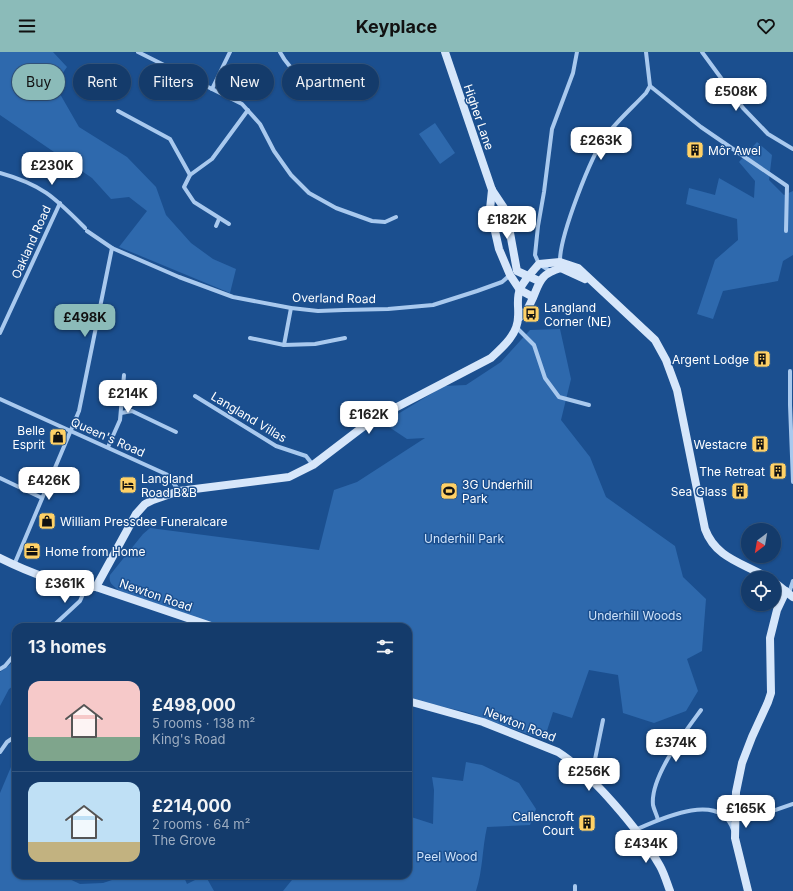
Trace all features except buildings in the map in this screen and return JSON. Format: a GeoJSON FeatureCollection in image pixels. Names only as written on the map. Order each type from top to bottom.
{"type":"FeatureCollection","features":[{"type":"Feature","properties":{"kind":"main road","name":"Higher Lane"},"geometry":{"type":"LineString","coordinates":[[445,52],[492,190],[506,211],[517,271]]}},
{"type":"Feature","properties":{"kind":"main road","name":"Higher Lane"},"geometry":{"type":"LineString","coordinates":[[492,190],[490,209],[499,249],[510,275],[520,290],[533,297]]}},
{"type":"Feature","properties":{"kind":"main road"},"geometry":{"type":"LineString","coordinates":[[96,587],[136,514],[145,504],[179,491],[289,477],[313,464],[372,420],[491,358],[507,343],[516,327],[518,318],[517,303],[520,290],[538,264],[560,265],[595,284],[655,340],[666,360],[677,390],[708,539],[714,548],[722,554],[755,571]]}},
{"type":"Feature","properties":{"kind":"main road"},"geometry":{"type":"LineString","coordinates":[[518,318],[528,308],[539,282],[550,271],[560,265]]}},
{"type":"Feature","properties":{"kind":"main road"},"geometry":{"type":"LineString","coordinates":[[517,271],[539,282]]}},
{"type":"Feature","properties":{"kind":"main road","name":"Newton Road"},"geometry":{"type":"LineString","coordinates":[[0,558],[30,572],[86,587],[96,587],[200,623]]}},
{"type":"Feature","properties":{"kind":"main road"},"geometry":{"type":"LineString","coordinates":[[748,891],[735,838],[736,792],[742,763],[771,693],[770,638],[777,610],[789,594],[781,588]]}},
{"type":"Feature","properties":{"kind":"main road","name":"Newton Road"},"geometry":{"type":"LineString","coordinates":[[412,702],[483,722],[558,752],[570,759],[591,779],[635,830],[660,866],[670,891]]}},
{"type":"Feature","properties":{"kind":"street"},"geometry":{"type":"LineString","coordinates":[[138,52],[242,104],[260,124],[284,166],[309,193],[336,208],[372,221],[385,222],[396,217]]}},
{"type":"Feature","properties":{"kind":"street"},"geometry":{"type":"LineString","coordinates":[[212,89],[230,52]]}},
{"type":"Feature","properties":{"kind":"street"},"geometry":{"type":"LineString","coordinates":[[280,52],[287,64]]}},
{"type":"Feature","properties":{"kind":"street"},"geometry":{"type":"LineString","coordinates":[[550,271],[538,264],[535,250],[552,130],[573,73],[577,52]]}},
{"type":"Feature","properties":{"kind":"street"},"geometry":{"type":"LineString","coordinates":[[560,265],[560,250],[566,229],[598,147],[606,135],[646,93],[650,86],[646,52]]}},
{"type":"Feature","properties":{"kind":"street"},"geometry":{"type":"LineString","coordinates":[[702,52],[743,108],[768,134],[793,149]]}},
{"type":"Feature","properties":{"kind":"street"},"geometry":{"type":"LineString","coordinates":[[650,86],[701,127],[787,186],[786,231]]}},
{"type":"Feature","properties":{"kind":"street"},"geometry":{"type":"LineString","coordinates":[[229,224],[194,202],[184,186],[190,175],[212,159],[248,110]]}},
{"type":"Feature","properties":{"kind":"street"},"geometry":{"type":"LineString","coordinates":[[118,111],[170,139],[190,175]]}},
{"type":"Feature","properties":{"kind":"street","name":"Overland Road"},"geometry":{"type":"LineString","coordinates":[[0,173],[33,185],[46,192],[60,203],[86,230],[112,248],[179,277],[233,297],[291,308],[344,310],[388,309],[433,305],[477,292],[502,282],[517,271]]}},
{"type":"Feature","properties":{"kind":"street","name":"Oakland Road"},"geometry":{"type":"LineString","coordinates":[[0,333],[60,203]]}},
{"type":"Feature","properties":{"kind":"street"},"geometry":{"type":"LineString","coordinates":[[216,226],[219,219]]}},
{"type":"Feature","properties":{"kind":"street"},"geometry":{"type":"LineString","coordinates":[[14,565],[79,411],[112,248]]}},
{"type":"Feature","properties":{"kind":"street"},"geometry":{"type":"LineString","coordinates":[[284,345],[291,308]]}},
{"type":"Feature","properties":{"kind":"street"},"geometry":{"type":"LineString","coordinates":[[516,327],[534,345],[545,378],[558,397],[589,405]]}},
{"type":"Feature","properties":{"kind":"street"},"geometry":{"type":"LineString","coordinates":[[250,338],[284,345],[315,344],[345,338]]}},
{"type":"Feature","properties":{"kind":"street"},"geometry":{"type":"LineString","coordinates":[[790,371],[793,482]]}},
{"type":"Feature","properties":{"kind":"street"},"geometry":{"type":"LineString","coordinates":[[108,447],[120,420],[124,375]]}},
{"type":"Feature","properties":{"kind":"street","name":"Langland Villas"},"geometry":{"type":"LineString","coordinates":[[195,396],[276,446],[306,456],[313,464]]}},
{"type":"Feature","properties":{"kind":"street","name":"Queen's Road"},"geometry":{"type":"LineString","coordinates":[[0,399],[168,475],[179,491]]}},
{"type":"Feature","properties":{"kind":"street"},"geometry":{"type":"LineString","coordinates":[[120,413],[132,411],[176,432]]}},
{"type":"Feature","properties":{"kind":"street"},"geometry":{"type":"LineString","coordinates":[[0,478],[42,498]]}},
{"type":"Feature","properties":{"kind":"street"},"geometry":{"type":"LineString","coordinates":[[789,594],[793,581]]}},
{"type":"Feature","properties":{"kind":"street"},"geometry":{"type":"LineString","coordinates":[[56,623],[80,601],[86,587]]}},
{"type":"Feature","properties":{"kind":"street"},"geometry":{"type":"LineString","coordinates":[[0,669],[5,666],[12,658]]}},
{"type":"Feature","properties":{"kind":"street"},"geometry":{"type":"LineString","coordinates":[[658,820],[653,806],[654,789],[671,755],[701,710]]}},
{"type":"Feature","properties":{"kind":"street"},"geometry":{"type":"LineString","coordinates":[[591,779],[604,720]]}},
{"type":"Feature","properties":{"kind":"street"},"geometry":{"type":"LineString","coordinates":[[0,752],[7,742],[12,739]]}},
{"type":"Feature","properties":{"kind":"street"},"geometry":{"type":"LineString","coordinates":[[736,818],[752,818],[793,804]]}},
{"type":"Feature","properties":{"kind":"street"},"geometry":{"type":"LineString","coordinates":[[635,830],[658,820],[702,809],[713,810],[728,820],[735,838]]}},
{"type":"Feature","properties":{"kind":"street"},"geometry":{"type":"LineString","coordinates":[[575,886],[575,891]]}},
{"type":"Feature","properties":{"kind":"green space"},"geometry":{"type":"Polygon","coordinates":[[[0,52],[53,52],[64,64],[12,64],[12,100],[63,100],[79,127],[127,157],[156,187],[166,215],[191,243],[213,259],[236,269],[230,293],[119,247],[147,211],[129,197],[111,199],[92,178],[0,115],[0,52]]]}},
{"type":"Feature","properties":{"kind":"green space"},"geometry":{"type":"Polygon","coordinates":[[[435,123],[455,153],[440,164],[419,134],[435,123]]]}},
{"type":"Feature","properties":{"kind":"green space"},"geometry":{"type":"Polygon","coordinates":[[[757,142],[772,155],[769,180],[784,195],[793,191],[793,255],[783,261],[778,281],[723,291],[713,319],[697,314],[715,260],[738,240],[737,219],[686,204],[689,188],[715,195],[719,178],[754,198],[755,181],[739,162],[757,142]]]}},
{"type":"Feature","properties":{"kind":"green space","name":"Underhill Park"},"geometry":{"type":"Polygon","coordinates":[[[560,329],[571,379],[561,420],[590,457],[606,497],[675,546],[683,577],[706,599],[702,651],[687,659],[698,691],[686,711],[654,723],[623,713],[618,675],[589,670],[572,718],[553,712],[544,740],[466,712],[422,702],[412,698],[412,623],[212,623],[120,591],[110,582],[110,575],[143,534],[150,528],[319,550],[334,490],[357,482],[425,438],[407,439],[383,423],[444,386],[466,385],[501,362],[530,330],[560,329]]]}},
{"type":"Feature","properties":{"kind":"green space"},"geometry":{"type":"Polygon","coordinates":[[[12,663],[12,687],[9,689],[0,706],[0,672],[12,663]]]}},
{"type":"Feature","properties":{"kind":"green space","name":"Peel Wood"},"geometry":{"type":"Polygon","coordinates":[[[466,762],[482,765],[519,783],[536,809],[530,825],[487,827],[480,875],[476,891],[283,891],[293,879],[412,879],[412,817],[433,824],[434,790],[432,777],[463,781],[466,762]]]}},
{"type":"Feature","properties":{"kind":"green space"},"geometry":{"type":"Polygon","coordinates":[[[12,767],[12,879],[69,879],[80,884],[103,883],[115,879],[185,879],[187,884],[197,879],[207,879],[214,891],[0,891],[0,793],[12,767]]]}},
{"type":"Feature","properties":{"kind":"place","name":"Môr Awel"},"geometry":{"type":"Point","coordinates":[695,150]}},
{"type":"Feature","properties":{"kind":"place","name":"Langland Corner (NE)"},"geometry":{"type":"Point","coordinates":[531,314]}},
{"type":"Feature","properties":{"kind":"place","name":"Argent Lodge"},"geometry":{"type":"Point","coordinates":[762,359]}},
{"type":"Feature","properties":{"kind":"place","name":"Belle Esprit"},"geometry":{"type":"Point","coordinates":[58,437]}},
{"type":"Feature","properties":{"kind":"place","name":"Westacre"},"geometry":{"type":"Point","coordinates":[760,444]}},
{"type":"Feature","properties":{"kind":"place","name":"The Retreat"},"geometry":{"type":"Point","coordinates":[778,471]}},
{"type":"Feature","properties":{"kind":"place","name":"Langland Road B&B"},"geometry":{"type":"Point","coordinates":[128,485]}},
{"type":"Feature","properties":{"kind":"place","name":"3G Underhill Park"},"geometry":{"type":"Point","coordinates":[449,491]}},
{"type":"Feature","properties":{"kind":"place","name":"Sea Glass"},"geometry":{"type":"Point","coordinates":[740,491]}},
{"type":"Feature","properties":{"kind":"place","name":"William Pressdee Funeralcare"},"geometry":{"type":"Point","coordinates":[47,521]}},
{"type":"Feature","properties":{"kind":"place","name":"Home from Home"},"geometry":{"type":"Point","coordinates":[32,551]}},
{"type":"Feature","properties":{"kind":"place","name":"Callencroft Court"},"geometry":{"type":"Point","coordinates":[587,823]}},
{"type":"Feature","properties":{"kind":"park label","name":"Underhill Woods"},"geometry":{"type":"Point","coordinates":[635,615]}}]}
